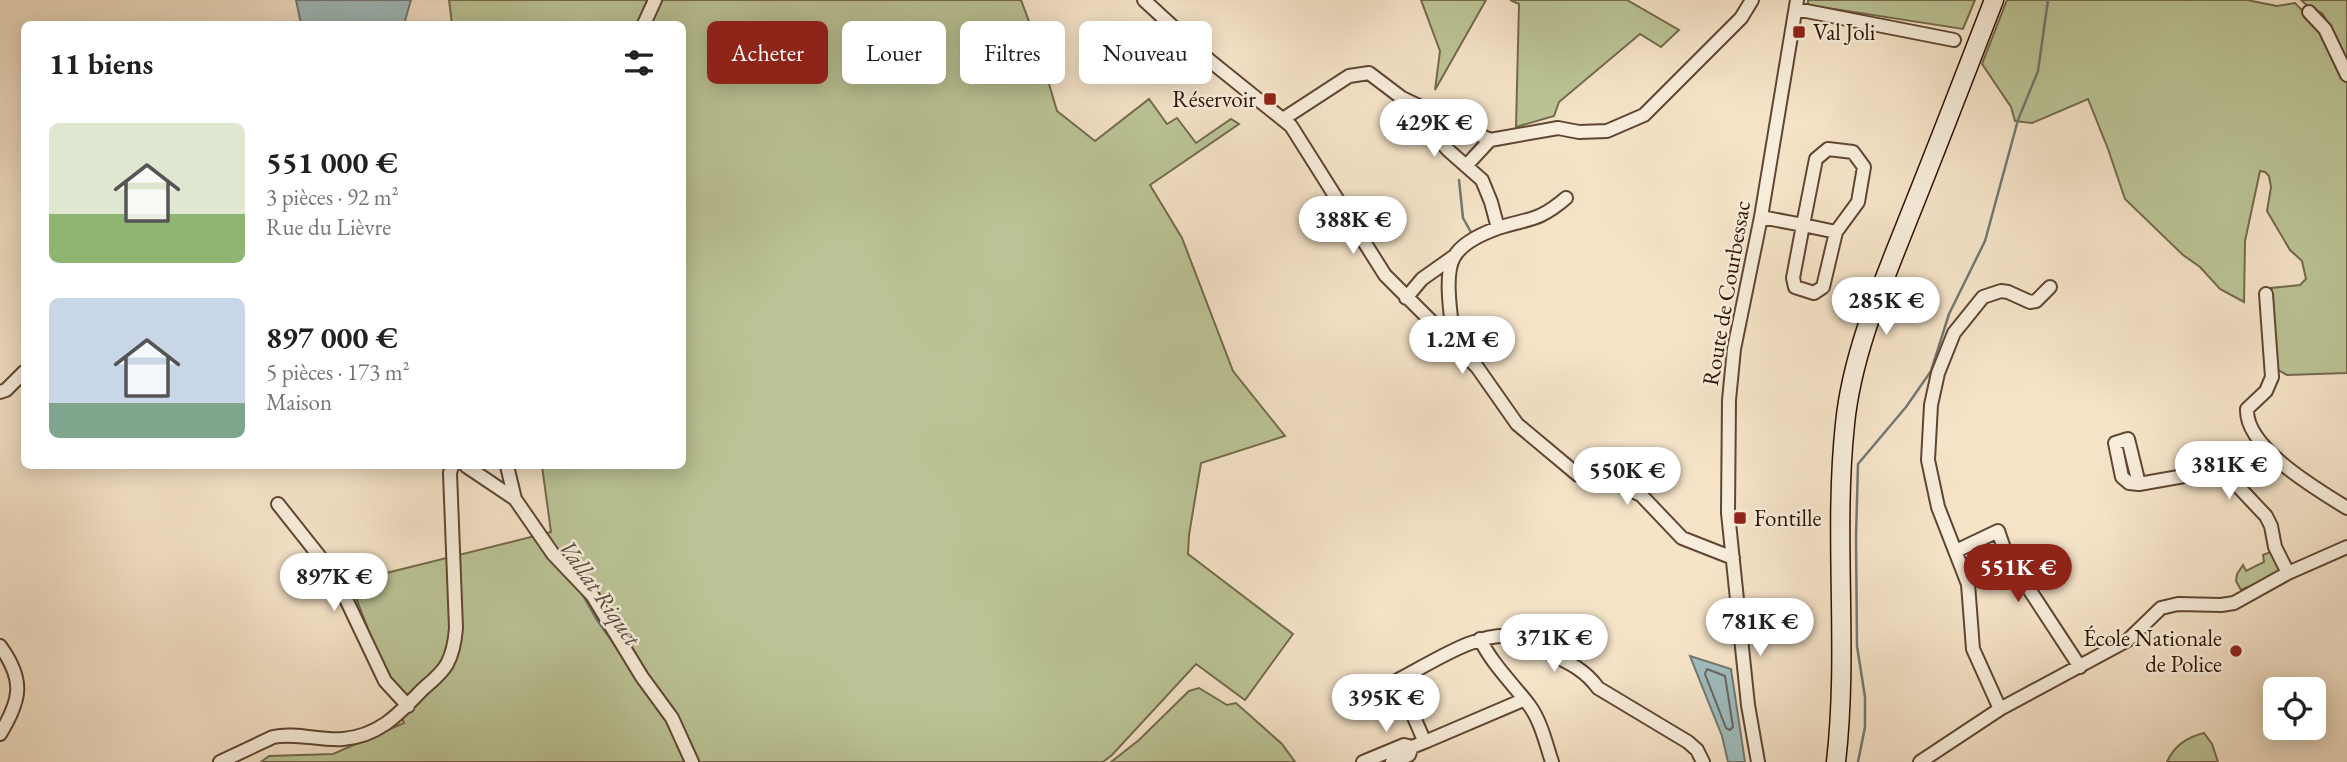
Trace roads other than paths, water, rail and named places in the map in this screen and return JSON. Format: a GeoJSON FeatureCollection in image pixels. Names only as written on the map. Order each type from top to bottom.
{"type":"FeatureCollection","features":[{"type":"Feature","properties":{"kind":"street"},"geometry":{"type":"LineString","coordinates":[[644,21],[655,0]]}},
{"type":"Feature","properties":{"kind":"street"},"geometry":{"type":"LineString","coordinates":[[1144,0],[1209,60],[1291,125],[1385,275],[1477,368],[1517,424],[1578,475],[1618,484],[1641,495],[1682,538],[1733,558]]}},
{"type":"Feature","properties":{"kind":"street"},"geometry":{"type":"LineString","coordinates":[[1466,166],[1490,141],[1558,128],[1579,132],[1607,131],[1644,114],[1741,18],[1752,0]]}},
{"type":"Feature","properties":{"kind":"street"},"geometry":{"type":"LineString","coordinates":[[1836,762],[1841,687],[1841,484],[1845,422],[1859,357],[1886,276],[1994,0]]}},
{"type":"Feature","properties":{"kind":"street"},"geometry":{"type":"LineString","coordinates":[[1796,4],[1954,40]]}},
{"type":"Feature","properties":{"kind":"street","name":"Route de Courbessac"},"geometry":{"type":"LineString","coordinates":[[1758,762],[1748,705],[1728,513],[1729,400],[1734,349],[1761,217],[1796,4]]}},
{"type":"Feature","properties":{"kind":"street"},"geometry":{"type":"LineString","coordinates":[[2309,12],[2325,29],[2347,75]]}},
{"type":"Feature","properties":{"kind":"street"},"geometry":{"type":"LineString","coordinates":[[1283,119],[1349,76],[1369,73],[1402,98],[1490,141]]}},
{"type":"Feature","properties":{"kind":"street"},"geometry":{"type":"LineString","coordinates":[[1402,98],[1448,150],[1482,180],[1498,228]]}},
{"type":"Feature","properties":{"kind":"street"},"geometry":{"type":"LineString","coordinates":[[1828,149],[1853,152],[1864,167],[1858,202],[1836,232],[1824,286],[1814,293],[1795,287],[1793,278],[1816,159],[1828,149]]}},
{"type":"Feature","properties":{"kind":"street"},"geometry":{"type":"LineString","coordinates":[[1406,298],[1422,279],[1472,240],[1498,228],[1529,221],[1550,212],[1566,198]]}},
{"type":"Feature","properties":{"kind":"street"},"geometry":{"type":"LineString","coordinates":[[1761,217],[1836,232]]}},
{"type":"Feature","properties":{"kind":"street"},"geometry":{"type":"LineString","coordinates":[[1453,257],[1450,305],[1454,343]]}},
{"type":"Feature","properties":{"kind":"street"},"geometry":{"type":"LineString","coordinates":[[2000,709],[1973,649],[1968,584],[1938,507],[1928,460],[1931,405],[1943,357],[1954,333],[1983,297],[2001,291],[2030,302],[2036,301],[2050,287]]}},
{"type":"Feature","properties":{"kind":"street"},"geometry":{"type":"LineString","coordinates":[[2266,294],[2272,377],[2266,391],[2247,409],[2248,424],[2273,455],[2309,484],[2347,508]]}},
{"type":"Feature","properties":{"kind":"street"},"geometry":{"type":"LineString","coordinates":[[0,392],[6,390],[21,375]]}},
{"type":"Feature","properties":{"kind":"street"},"geometry":{"type":"LineString","coordinates":[[220,762],[273,737],[289,735],[326,740],[367,735],[390,722],[444,668],[454,647],[457,606],[451,469]]}},
{"type":"Feature","properties":{"kind":"street"},"geometry":{"type":"LineString","coordinates":[[470,469],[515,499]]}},
{"type":"Feature","properties":{"kind":"street"},"geometry":{"type":"LineString","coordinates":[[508,469],[515,499],[553,554],[601,608],[642,677],[672,718],[692,762]]}},
{"type":"Feature","properties":{"kind":"street"},"geometry":{"type":"LineString","coordinates":[[2139,484],[2207,472],[2232,480],[2266,516],[2275,547],[2288,573]]}},
{"type":"Feature","properties":{"kind":"street"},"geometry":{"type":"LineString","coordinates":[[278,504],[335,576],[385,681],[408,706]]}},
{"type":"Feature","properties":{"kind":"street"},"geometry":{"type":"LineString","coordinates":[[1956,551],[1998,531],[2006,554],[2080,667]]}},
{"type":"Feature","properties":{"kind":"street"},"geometry":{"type":"LineString","coordinates":[[1920,762],[2000,709],[2128,640],[2161,607],[2234,603],[2288,573],[2347,547]]}},
{"type":"Feature","properties":{"kind":"street"},"geometry":{"type":"LineString","coordinates":[[1427,741],[1423,738],[1398,680],[1480,639],[1503,635],[1531,641],[1590,676],[1598,688],[1688,742],[1697,750],[1703,762]]}},
{"type":"Feature","properties":{"kind":"street"},"geometry":{"type":"LineString","coordinates":[[1480,639],[1530,706],[1552,762]]}},
{"type":"Feature","properties":{"kind":"street"},"geometry":{"type":"LineString","coordinates":[[0,646],[16,671],[18,686],[14,711],[0,734]]}},
{"type":"Feature","properties":{"kind":"street"},"geometry":{"type":"LineString","coordinates":[[1363,762],[1404,745],[1412,747],[1523,700]]}},
{"type":"Feature","properties":{"kind":"street"},"geometry":{"type":"LineString","coordinates":[[1392,762],[1409,755],[1412,747]]}},
{"type":"Feature","properties":{"kind":"water"},"geometry":{"type":"Polygon","coordinates":[[[296,0],[411,0],[405,21],[300,21],[296,0]]]}},
{"type":"Feature","properties":{"kind":"water"},"geometry":{"type":"Polygon","coordinates":[[[1690,656],[1731,669],[1745,762],[1728,762],[1722,736],[1690,656]]]}},
{"type":"Feature","properties":{"kind":"waterway"},"geometry":{"type":"LineString","coordinates":[[1858,762],[1865,727],[1865,697],[1857,646],[1858,464],[1906,407],[1931,371],[1949,314],[1985,241],[2018,120],[2038,71],[2048,0]]}},
{"type":"Feature","properties":{"kind":"waterway"},"geometry":{"type":"LineString","coordinates":[[1459,180],[1463,218],[1472,234]]}},
{"type":"Feature","properties":{"kind":"waterway","name":"Vallat Riquet"},"geometry":{"type":"LineString","coordinates":[[555,565],[581,592],[620,652]]}},
{"type":"Feature","properties":{"kind":"place","name":"Val Joli"},"geometry":{"type":"Point","coordinates":[1799,32]}},
{"type":"Feature","properties":{"kind":"place","name":"Réservoir"},"geometry":{"type":"Point","coordinates":[1270,99]}},
{"type":"Feature","properties":{"kind":"place","name":"Fontille"},"geometry":{"type":"Point","coordinates":[1740,518]}},
{"type":"Feature","properties":{"kind":"place","name":"École Nationale de Police"},"geometry":{"type":"Point","coordinates":[2236,651]}}]}
